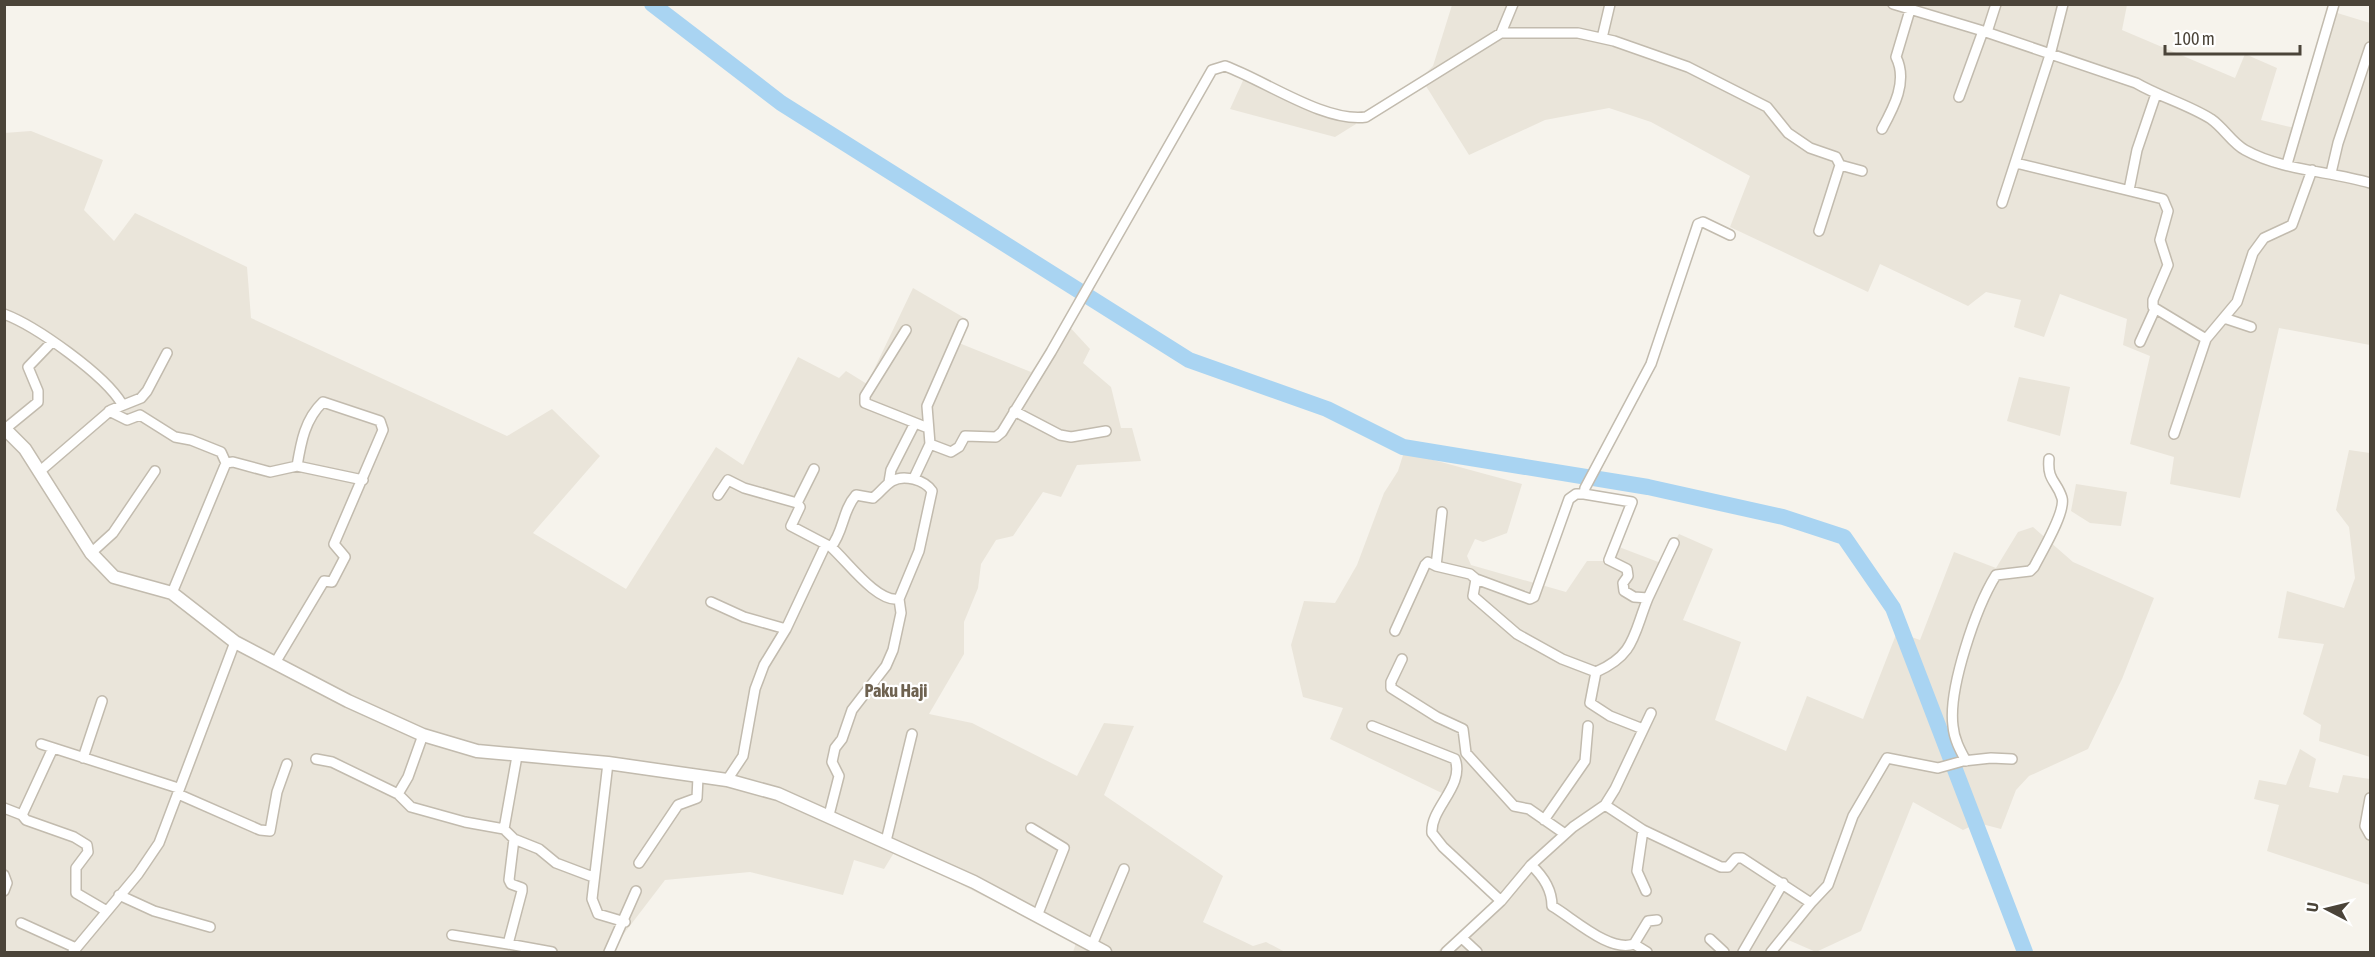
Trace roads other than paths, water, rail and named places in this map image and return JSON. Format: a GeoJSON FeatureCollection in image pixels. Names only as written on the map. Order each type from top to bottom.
{"type":"FeatureCollection","features":[{"type":"Feature","properties":{"kind":"street"},"geometry":{"type":"LineString","coordinates":[[1501,33],[1513,4]]}},
{"type":"Feature","properties":{"kind":"street"},"geometry":{"type":"LineString","coordinates":[[1602,38],[1610,4]]}},
{"type":"Feature","properties":{"kind":"street"},"geometry":{"type":"LineString","coordinates":[[1893,4],[1985,32],[2136,83],[2200,112],[2214,121],[2244,150],[2287,165],[2370,183]]}},
{"type":"Feature","properties":{"kind":"street"},"geometry":{"type":"LineString","coordinates":[[1959,97],[1996,4]]}},
{"type":"Feature","properties":{"kind":"street"},"geometry":{"type":"LineString","coordinates":[[2002,203],[2050,55],[2063,4]]}},
{"type":"Feature","properties":{"kind":"street"},"geometry":{"type":"LineString","coordinates":[[2287,165],[2334,4]]}},
{"type":"Feature","properties":{"kind":"street"},"geometry":{"type":"LineString","coordinates":[[1882,129],[1893,108],[1902,77],[1902,67],[1896,57],[1910,10]]}},
{"type":"Feature","properties":{"kind":"street"},"geometry":{"type":"LineString","coordinates":[[930,444],[951,452],[958,447],[965,436],[998,437],[1156,171],[1206,76],[1219,66],[1233,68],[1305,103],[1360,118],[1371,114],[1501,33],[1578,33],[1602,38],[1688,67],[1728,86],[1767,107],[1788,133],[1810,148],[1836,157],[1840,165],[1820,231]]}},
{"type":"Feature","properties":{"kind":"street"},"geometry":{"type":"LineString","coordinates":[[2331,173],[2338,142],[2370,47]]}},
{"type":"Feature","properties":{"kind":"street"},"geometry":{"type":"LineString","coordinates":[[2129,190],[2137,150],[2156,94]]}},
{"type":"Feature","properties":{"kind":"street"},"geometry":{"type":"LineString","coordinates":[[2016,164],[2163,199],[2168,211],[2160,232],[2168,265],[2153,300],[2155,309],[2140,342]]}},
{"type":"Feature","properties":{"kind":"street"},"geometry":{"type":"LineString","coordinates":[[1840,165],[1862,171]]}},
{"type":"Feature","properties":{"kind":"street"},"geometry":{"type":"LineString","coordinates":[[2174,434],[2206,339],[2238,300],[2250,258],[2260,243],[2271,233],[2292,225],[2312,170]]}},
{"type":"Feature","properties":{"kind":"street"},"geometry":{"type":"LineString","coordinates":[[1584,491],[1652,364],[1698,224],[1703,222],[1730,235]]}},
{"type":"Feature","properties":{"kind":"street"},"geometry":{"type":"LineString","coordinates":[[2155,309],[2206,339]]}},
{"type":"Feature","properties":{"kind":"street"},"geometry":{"type":"LineString","coordinates":[[4,314],[17,319],[52,342],[95,374],[117,395],[122,404]]}},
{"type":"Feature","properties":{"kind":"street"},"geometry":{"type":"LineString","coordinates":[[2224,318],[2251,327]]}},
{"type":"Feature","properties":{"kind":"street"},"geometry":{"type":"LineString","coordinates":[[914,478],[930,444],[927,406],[963,324]]}},
{"type":"Feature","properties":{"kind":"street"},"geometry":{"type":"LineString","coordinates":[[906,330],[864,400],[868,406],[928,428]]}},
{"type":"Feature","properties":{"kind":"street"},"geometry":{"type":"LineString","coordinates":[[52,342],[28,367],[38,391],[38,402],[5,429],[25,449],[91,554],[114,577],[172,593],[235,642],[348,701],[423,735],[477,751],[608,763],[727,780],[778,794],[974,882],[1105,952]]}},
{"type":"Feature","properties":{"kind":"street"},"geometry":{"type":"LineString","coordinates":[[39,472],[109,411],[141,398],[147,392],[167,353]]}},
{"type":"Feature","properties":{"kind":"street"},"geometry":{"type":"LineString","coordinates":[[275,663],[324,581],[332,582],[345,557],[334,544],[363,480],[383,430],[383,424],[375,418],[330,402],[323,402],[311,418],[301,441],[297,466]]}},
{"type":"Feature","properties":{"kind":"street"},"geometry":{"type":"LineString","coordinates":[[109,411],[124,420],[140,415],[177,439],[191,440],[221,452],[226,463],[172,593]]}},
{"type":"Feature","properties":{"kind":"street"},"geometry":{"type":"LineString","coordinates":[[1014,411],[1060,435],[1071,437],[1106,430]]}},
{"type":"Feature","properties":{"kind":"street"},"geometry":{"type":"LineString","coordinates":[[889,482],[891,470],[915,423]]}},
{"type":"Feature","properties":{"kind":"street"},"geometry":{"type":"LineString","coordinates":[[1964,761],[1954,734],[1953,701],[1971,629],[1986,590],[1996,575],[2030,571],[2061,512],[2062,496],[2050,480],[2049,459]]}},
{"type":"Feature","properties":{"kind":"street"},"geometry":{"type":"LineString","coordinates":[[226,463],[233,462],[270,472],[297,466],[363,480]]}},
{"type":"Feature","properties":{"kind":"street"},"geometry":{"type":"LineString","coordinates":[[797,503],[814,469]]}},
{"type":"Feature","properties":{"kind":"street"},"geometry":{"type":"LineString","coordinates":[[91,554],[113,533],[154,471]]}},
{"type":"Feature","properties":{"kind":"street"},"geometry":{"type":"LineString","coordinates":[[727,780],[743,756],[755,689],[764,665],[786,629],[828,546],[839,538],[845,513],[853,498],[858,494],[873,498],[895,479],[914,478],[928,486],[932,493],[919,551],[899,599],[901,613],[893,650],[885,666],[852,710],[842,739],[835,747],[832,762],[839,776],[829,815]]}},
{"type":"Feature","properties":{"kind":"street"},"geometry":{"type":"LineString","coordinates":[[718,495],[728,480],[744,488],[797,503],[800,507],[791,526],[828,546],[888,599],[899,599]]}},
{"type":"Feature","properties":{"kind":"street"},"geometry":{"type":"LineString","coordinates":[[1395,631],[1425,565],[1430,562],[1436,566],[1470,574],[1476,579],[1530,599],[1534,597],[1569,499],[1584,491],[1632,502],[1609,560],[1627,569],[1628,576],[1623,583],[1624,591],[1634,597],[1648,598]]}},
{"type":"Feature","properties":{"kind":"street"},"geometry":{"type":"LineString","coordinates":[[1436,566],[1442,512]]}},
{"type":"Feature","properties":{"kind":"street"},"geometry":{"type":"LineString","coordinates":[[1476,579],[1473,596],[1507,627],[1562,659],[1596,672],[1615,663],[1627,652],[1648,598],[1674,543]]}},
{"type":"Feature","properties":{"kind":"street"},"geometry":{"type":"LineString","coordinates":[[711,602],[744,617],[786,629]]}},
{"type":"Feature","properties":{"kind":"street"},"geometry":{"type":"LineString","coordinates":[[21,923],[74,950],[105,910],[138,874],[159,843],[235,642]]}},
{"type":"Feature","properties":{"kind":"street"},"geometry":{"type":"LineString","coordinates":[[1402,659],[1391,682],[1391,688],[1437,717],[1463,729],[1466,753],[1514,806],[1529,809],[1565,834]]}},
{"type":"Feature","properties":{"kind":"street"},"geometry":{"type":"LineString","coordinates":[[1596,672],[1590,700],[1592,705],[1643,729]]}},
{"type":"Feature","properties":{"kind":"street"},"geometry":{"type":"LineString","coordinates":[[83,758],[102,701]]}},
{"type":"Feature","properties":{"kind":"street"},"geometry":{"type":"LineString","coordinates":[[1446,952],[1501,901],[1531,866],[1565,834],[1605,805],[1616,789],[1651,713]]}},
{"type":"Feature","properties":{"kind":"street"},"geometry":{"type":"LineString","coordinates":[[1372,726],[1453,759],[1457,767]]}},
{"type":"Feature","properties":{"kind":"street"},"geometry":{"type":"LineString","coordinates":[[1544,819],[1585,761],[1588,726]]}},
{"type":"Feature","properties":{"kind":"street"},"geometry":{"type":"LineString","coordinates":[[886,841],[912,734]]}},
{"type":"Feature","properties":{"kind":"street"},"geometry":{"type":"LineString","coordinates":[[398,794],[408,777],[423,735]]}},
{"type":"Feature","properties":{"kind":"street"},"geometry":{"type":"LineString","coordinates":[[41,744],[178,791],[260,830],[270,831],[277,792],[287,764]]}},
{"type":"Feature","properties":{"kind":"street"},"geometry":{"type":"LineString","coordinates":[[22,815],[52,748]]}},
{"type":"Feature","properties":{"kind":"street"},"geometry":{"type":"LineString","coordinates":[[1466,753],[1457,767],[1451,787],[1433,824],[1432,833],[1443,847],[1501,901]]}},
{"type":"Feature","properties":{"kind":"street"},"geometry":{"type":"LineString","coordinates":[[504,829],[517,756]]}},
{"type":"Feature","properties":{"kind":"street"},"geometry":{"type":"LineString","coordinates":[[1772,952],[1828,885],[1854,816],[1887,758],[1938,768],[1964,761],[1991,758],[2012,759]]}},
{"type":"Feature","properties":{"kind":"street"},"geometry":{"type":"LineString","coordinates":[[316,759],[332,762],[398,794],[411,807],[510,832],[514,839],[509,880],[511,884],[522,888],[522,891],[508,944]]}},
{"type":"Feature","properties":{"kind":"street"},"geometry":{"type":"LineString","coordinates":[[608,763],[592,899],[598,914],[625,922]]}},
{"type":"Feature","properties":{"kind":"street"},"geometry":{"type":"LineString","coordinates":[[639,863],[678,805],[697,798],[698,777]]}},
{"type":"Feature","properties":{"kind":"street"},"geometry":{"type":"LineString","coordinates":[[2370,798],[2365,826],[2370,834]]}},
{"type":"Feature","properties":{"kind":"street"},"geometry":{"type":"LineString","coordinates":[[1605,805],[1643,830],[1683,846],[1721,867],[1728,867],[1736,858],[1742,858],[1811,903]]}},
{"type":"Feature","properties":{"kind":"street"},"geometry":{"type":"LineString","coordinates":[[4,808],[22,815],[26,820],[87,844],[88,852],[76,868],[76,893],[105,910]]}},
{"type":"Feature","properties":{"kind":"street"},"geometry":{"type":"LineString","coordinates":[[1031,828],[1064,848],[1037,916]]}},
{"type":"Feature","properties":{"kind":"street"},"geometry":{"type":"LineString","coordinates":[[1643,830],[1637,872],[1646,891]]}},
{"type":"Feature","properties":{"kind":"street"},"geometry":{"type":"LineString","coordinates":[[514,839],[539,849],[556,863],[593,877]]}},
{"type":"Feature","properties":{"kind":"street"},"geometry":{"type":"LineString","coordinates":[[1531,866],[1549,888],[1552,906],[1613,949],[1634,944],[1648,921],[1657,920]]}},
{"type":"Feature","properties":{"kind":"street"},"geometry":{"type":"LineString","coordinates":[[1092,945],[1124,869]]}},
{"type":"Feature","properties":{"kind":"street"},"geometry":{"type":"LineString","coordinates":[[4,875],[7,883],[4,891]]}},
{"type":"Feature","properties":{"kind":"street"},"geometry":{"type":"LineString","coordinates":[[1743,952],[1783,883]]}},
{"type":"Feature","properties":{"kind":"street"},"geometry":{"type":"LineString","coordinates":[[609,952],[614,938],[625,922],[636,891]]}},
{"type":"Feature","properties":{"kind":"street"},"geometry":{"type":"LineString","coordinates":[[119,895],[154,911],[210,927]]}},
{"type":"Feature","properties":{"kind":"street"},"geometry":{"type":"LineString","coordinates":[[452,935],[552,952]]}},
{"type":"Feature","properties":{"kind":"street"},"geometry":{"type":"LineString","coordinates":[[1462,938],[1477,952]]}},
{"type":"Feature","properties":{"kind":"street"},"geometry":{"type":"LineString","coordinates":[[1710,939],[1724,952]]}},
{"type":"Feature","properties":{"kind":"street"},"geometry":{"type":"LineString","coordinates":[[1634,944],[1647,952]]}},
{"type":"Feature","properties":{"kind":"waterway"},"geometry":{"type":"LineString","coordinates":[[652,4],[781,103],[1189,360],[1327,409],[1403,447],[1648,487],[1783,517],[1844,537],[1893,608],[2025,952]]}},
{"type":"Feature","properties":{"kind":"district","name":"Paku Haji"},"geometry":{"type":"Point","coordinates":[896,691]}}]}
